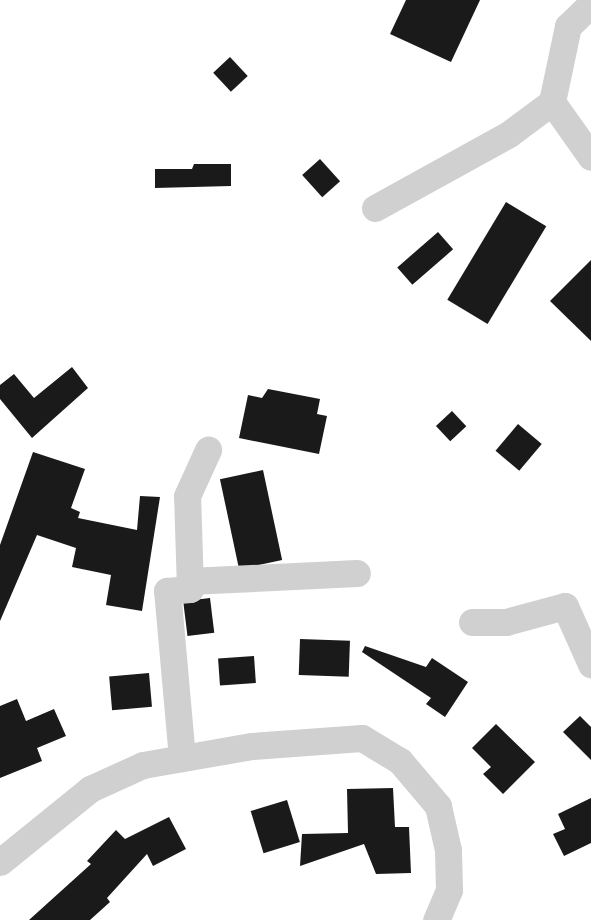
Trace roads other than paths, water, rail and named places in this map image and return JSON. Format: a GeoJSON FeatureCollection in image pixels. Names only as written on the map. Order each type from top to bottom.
{"type":"FeatureCollection","features":[{"type":"Feature","properties":{"kind":"street"},"geometry":{"type":"LineString","coordinates":[[375,208],[509,134],[552,102],[568,26],[591,4]]}},
{"type":"Feature","properties":{"kind":"street"},"geometry":{"type":"LineString","coordinates":[[552,102],[591,157]]}},
{"type":"Feature","properties":{"kind":"street"},"geometry":{"type":"LineString","coordinates":[[182,758],[167,591],[190,589],[187,496],[208,450]]}},
{"type":"Feature","properties":{"kind":"street"},"geometry":{"type":"LineString","coordinates":[[189,581],[357,573]]}},
{"type":"Feature","properties":{"kind":"street"},"geometry":{"type":"LineString","coordinates":[[472,622],[506,622],[565,606],[591,664]]}},
{"type":"Feature","properties":{"kind":"street"},"geometry":{"type":"LineString","coordinates":[[0,862],[90,789],[143,765],[263,745],[362,738],[400,761],[438,806],[448,850],[449,890],[436,920]]}}]}
